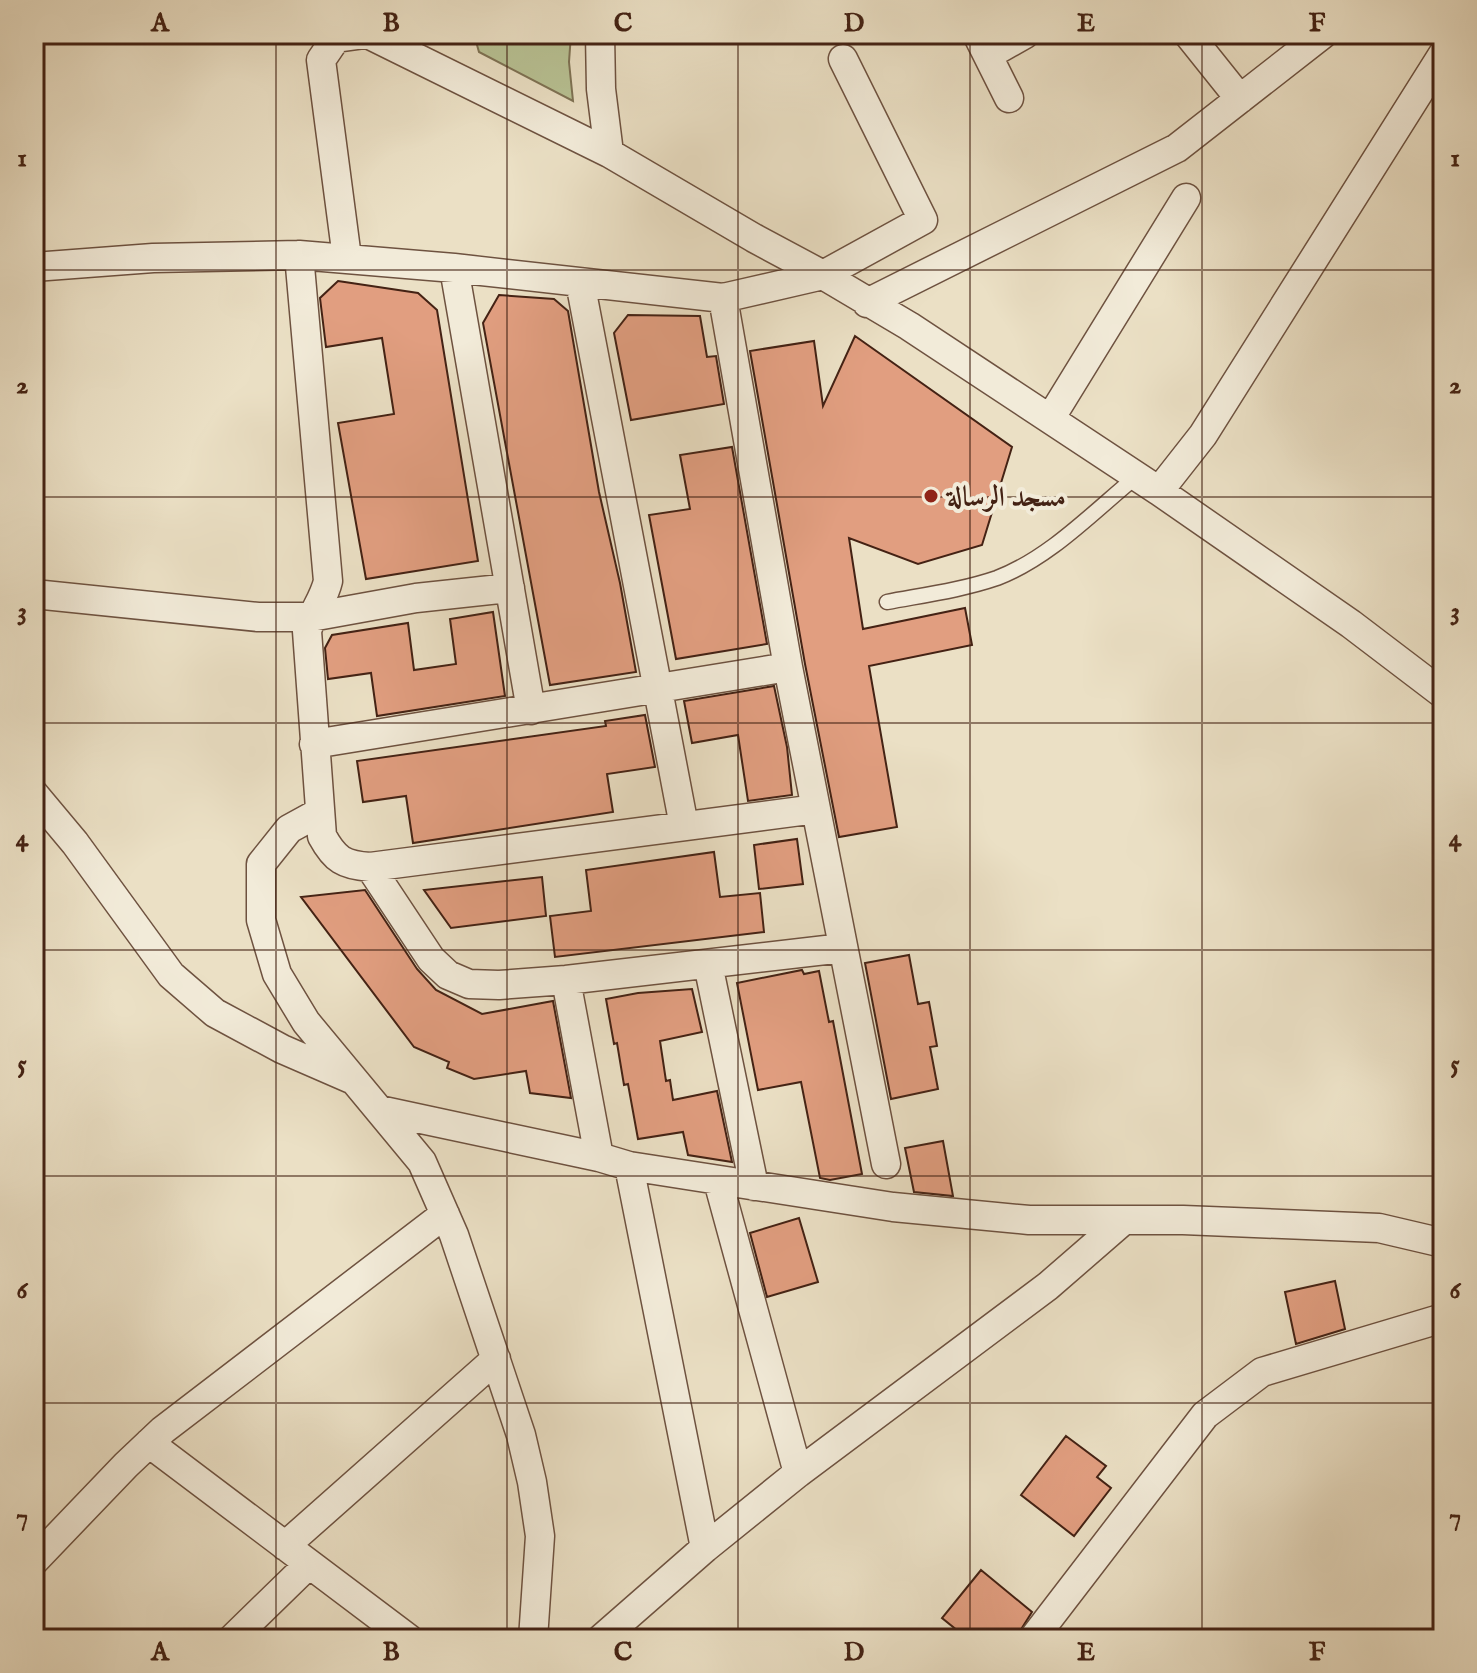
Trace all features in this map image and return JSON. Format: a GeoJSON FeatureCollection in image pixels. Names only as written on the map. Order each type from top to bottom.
{"type":"FeatureCollection","features":[{"type":"Feature","properties":{"kind":"street"},"geometry":{"type":"LineString","coordinates":[[347,258],[321,60],[336,38],[366,34],[609,153],[909,326],[1148,483],[1351,624],[1443,694]]}},
{"type":"Feature","properties":{"kind":"street"},"geometry":{"type":"LineString","coordinates":[[600,34],[601,89],[609,153]]}},
{"type":"Feature","properties":{"kind":"street"},"geometry":{"type":"LineString","coordinates":[[1009,98],[982,44],[1025,34]]}},
{"type":"Feature","properties":{"kind":"street"},"geometry":{"type":"LineString","coordinates":[[1188,34],[1240,99]]}},
{"type":"Feature","properties":{"kind":"street"},"geometry":{"type":"LineString","coordinates":[[867,303],[1177,148],[1323,34]]}},
{"type":"Feature","properties":{"kind":"street"},"geometry":{"type":"LineString","coordinates":[[1148,483],[1203,435],[1443,54]]}},
{"type":"Feature","properties":{"kind":"street"},"geometry":{"type":"LineString","coordinates":[[34,267],[153,258],[299,255],[454,268],[723,298],[823,275],[923,220],[843,59]]}},
{"type":"Feature","properties":{"kind":"street"},"geometry":{"type":"LineString","coordinates":[[1050,419],[1186,198]]}},
{"type":"Feature","properties":{"kind":"street"},"geometry":{"type":"LineString","coordinates":[[299,255],[328,581],[307,631],[322,836],[331,852],[348,865],[370,867],[816,809]]}},
{"type":"Feature","properties":{"kind":"street"},"geometry":{"type":"LineString","coordinates":[[454,268],[531,710]]}},
{"type":"Feature","properties":{"kind":"street"},"geometry":{"type":"LineString","coordinates":[[580,282],[684,826]]}},
{"type":"Feature","properties":{"kind":"street"},"geometry":{"type":"LineString","coordinates":[[723,298],[788,667],[886,1164]]}},
{"type":"Feature","properties":{"kind":"street"},"geometry":{"type":"LineString","coordinates":[[34,594],[258,617],[311,617],[416,598],[510,588]]}},
{"type":"Feature","properties":{"kind":"street"},"geometry":{"type":"LineString","coordinates":[[314,744],[788,667]]}},
{"type":"Feature","properties":{"kind":"street"},"geometry":{"type":"LineString","coordinates":[[34,794],[75,843],[171,975],[215,1013],[282,1049],[355,1081]]}},
{"type":"Feature","properties":{"kind":"street"},"geometry":{"type":"LineString","coordinates":[[320,812],[289,829],[261,864],[261,920],[277,974],[306,1022],[422,1162],[445,1214],[521,1435],[532,1482],[540,1536],[533,1639]]}},
{"type":"Feature","properties":{"kind":"street"},"geometry":{"type":"LineString","coordinates":[[370,867],[431,959],[448,975],[469,984],[566,980],[843,948]]}},
{"type":"Feature","properties":{"kind":"street"},"geometry":{"type":"LineString","coordinates":[[708,964],[754,1186]]}},
{"type":"Feature","properties":{"kind":"street"},"geometry":{"type":"LineString","coordinates":[[566,980],[599,1157]]}},
{"type":"Feature","properties":{"kind":"street"},"geometry":{"type":"LineString","coordinates":[[379,1110],[629,1166],[893,1207],[1029,1220],[1183,1220],[1379,1228],[1443,1243]]}},
{"type":"Feature","properties":{"kind":"street"},"geometry":{"type":"LineString","coordinates":[[629,1166],[705,1548]]}},
{"type":"Feature","properties":{"kind":"street"},"geometry":{"type":"LineString","coordinates":[[718,1181],[798,1473]]}},
{"type":"Feature","properties":{"kind":"street"},"geometry":{"type":"LineString","coordinates":[[34,1561],[149,1443],[445,1214]]}},
{"type":"Feature","properties":{"kind":"street"},"geometry":{"type":"LineString","coordinates":[[601,1639],[705,1548],[798,1473],[1048,1286],[1124,1220]]}},
{"type":"Feature","properties":{"kind":"street"},"geometry":{"type":"LineString","coordinates":[[1033,1639],[1205,1415],[1262,1372],[1443,1318]]}},
{"type":"Feature","properties":{"kind":"street"},"geometry":{"type":"LineString","coordinates":[[285,1546],[496,1359]]}},
{"type":"Feature","properties":{"kind":"street"},"geometry":{"type":"LineString","coordinates":[[149,1443],[409,1639]]}},
{"type":"Feature","properties":{"kind":"street"},"geometry":{"type":"LineString","coordinates":[[232,1639],[309,1564]]}},
{"type":"Feature","properties":{"kind":"lane"},"geometry":{"type":"LineString","coordinates":[[887,602],[999,577],[1044,552],[1148,483]]}},
{"type":"Feature","properties":{"kind":"green space"},"geometry":{"type":"Polygon","coordinates":[[[484,34],[571,34],[569,62],[573,101],[479,52],[477,45],[484,34]]]}},
{"type":"Feature","properties":{"kind":"building"},"geometry":{"type":"Polygon","coordinates":[[[338,281],[418,293],[437,310],[478,561],[366,579],[338,423],[394,414],[382,338],[326,347],[320,298],[338,281]]]}},
{"type":"Feature","properties":{"kind":"building"},"geometry":{"type":"Polygon","coordinates":[[[499,295],[554,299],[568,311],[599,492],[636,672],[550,685],[483,323],[499,295]]]}},
{"type":"Feature","properties":{"kind":"building"},"geometry":{"type":"Polygon","coordinates":[[[628,315],[700,316],[707,357],[716,356],[724,404],[631,420],[614,333],[628,315]]]}},
{"type":"Feature","properties":{"kind":"building"},"geometry":{"type":"Polygon","coordinates":[[[855,336],[1012,447],[982,545],[918,564],[849,538],[863,629],[965,608],[972,645],[869,666],[897,827],[839,837],[750,351],[814,341],[823,406],[855,336]]]}},
{"type":"Feature","properties":{"kind":"building"},"geometry":{"type":"Polygon","coordinates":[[[732,447],[767,644],[676,659],[649,515],[690,509],[680,455],[732,447]]]}},
{"type":"Feature","properties":{"kind":"building"},"geometry":{"type":"Polygon","coordinates":[[[493,612],[505,696],[377,716],[371,673],[328,679],[325,648],[332,635],[408,623],[414,670],[456,664],[450,619],[493,612]]]}},
{"type":"Feature","properties":{"kind":"building"},"geometry":{"type":"Polygon","coordinates":[[[774,686],[787,747],[792,795],[748,801],[738,735],[692,743],[684,701],[774,686]]]}},
{"type":"Feature","properties":{"kind":"building"},"geometry":{"type":"Polygon","coordinates":[[[645,715],[655,767],[607,774],[613,812],[413,843],[406,796],[363,802],[357,761],[606,726],[605,721],[645,715]]]}},
{"type":"Feature","properties":{"kind":"building"},"geometry":{"type":"Polygon","coordinates":[[[797,839],[803,884],[759,889],[754,845],[797,839]]]}},
{"type":"Feature","properties":{"kind":"building"},"geometry":{"type":"Polygon","coordinates":[[[714,852],[720,897],[760,893],[764,932],[555,957],[550,916],[591,911],[586,870],[714,852]]]}},
{"type":"Feature","properties":{"kind":"building"},"geometry":{"type":"Polygon","coordinates":[[[542,877],[546,916],[451,928],[424,890],[542,877]]]}},
{"type":"Feature","properties":{"kind":"building"},"geometry":{"type":"Polygon","coordinates":[[[365,890],[417,969],[436,990],[482,1014],[553,1001],[571,1098],[530,1093],[526,1071],[474,1079],[447,1068],[449,1062],[414,1047],[301,897],[365,890]]]}},
{"type":"Feature","properties":{"kind":"building"},"geometry":{"type":"Polygon","coordinates":[[[909,955],[918,1004],[929,1002],[937,1046],[930,1047],[938,1089],[891,1099],[865,963],[909,955]]]}},
{"type":"Feature","properties":{"kind":"building"},"geometry":{"type":"Polygon","coordinates":[[[802,970],[804,974],[819,971],[829,1022],[833,1021],[862,1174],[830,1180],[820,1178],[801,1082],[758,1090],[737,983],[802,970]]]}},
{"type":"Feature","properties":{"kind":"building"},"geometry":{"type":"Polygon","coordinates":[[[692,989],[702,1032],[660,1041],[666,1081],[670,1080],[673,1100],[717,1091],[732,1162],[688,1155],[683,1132],[638,1139],[628,1084],[624,1085],[617,1043],[614,1044],[606,999],[692,989]]]}},
{"type":"Feature","properties":{"kind":"building"},"geometry":{"type":"Polygon","coordinates":[[[943,1141],[953,1196],[914,1192],[905,1148],[943,1141]]]}},
{"type":"Feature","properties":{"kind":"building"},"geometry":{"type":"Polygon","coordinates":[[[799,1218],[818,1282],[767,1297],[750,1233],[799,1218]]]}},
{"type":"Feature","properties":{"kind":"building"},"geometry":{"type":"Polygon","coordinates":[[[1335,1281],[1345,1329],[1296,1344],[1285,1292],[1335,1281]]]}},
{"type":"Feature","properties":{"kind":"building"},"geometry":{"type":"Polygon","coordinates":[[[1066,1436],[1106,1466],[1097,1477],[1111,1488],[1074,1536],[1021,1495],[1066,1436]]]}},
{"type":"Feature","properties":{"kind":"building"},"geometry":{"type":"Polygon","coordinates":[[[981,1570],[1032,1612],[1015,1639],[968,1639],[942,1618],[981,1570]]]}},
{"type":"Feature","properties":{"kind":"place","name":"مسجد الرسالة"},"geometry":{"type":"Point","coordinates":[931,496]}}]}
